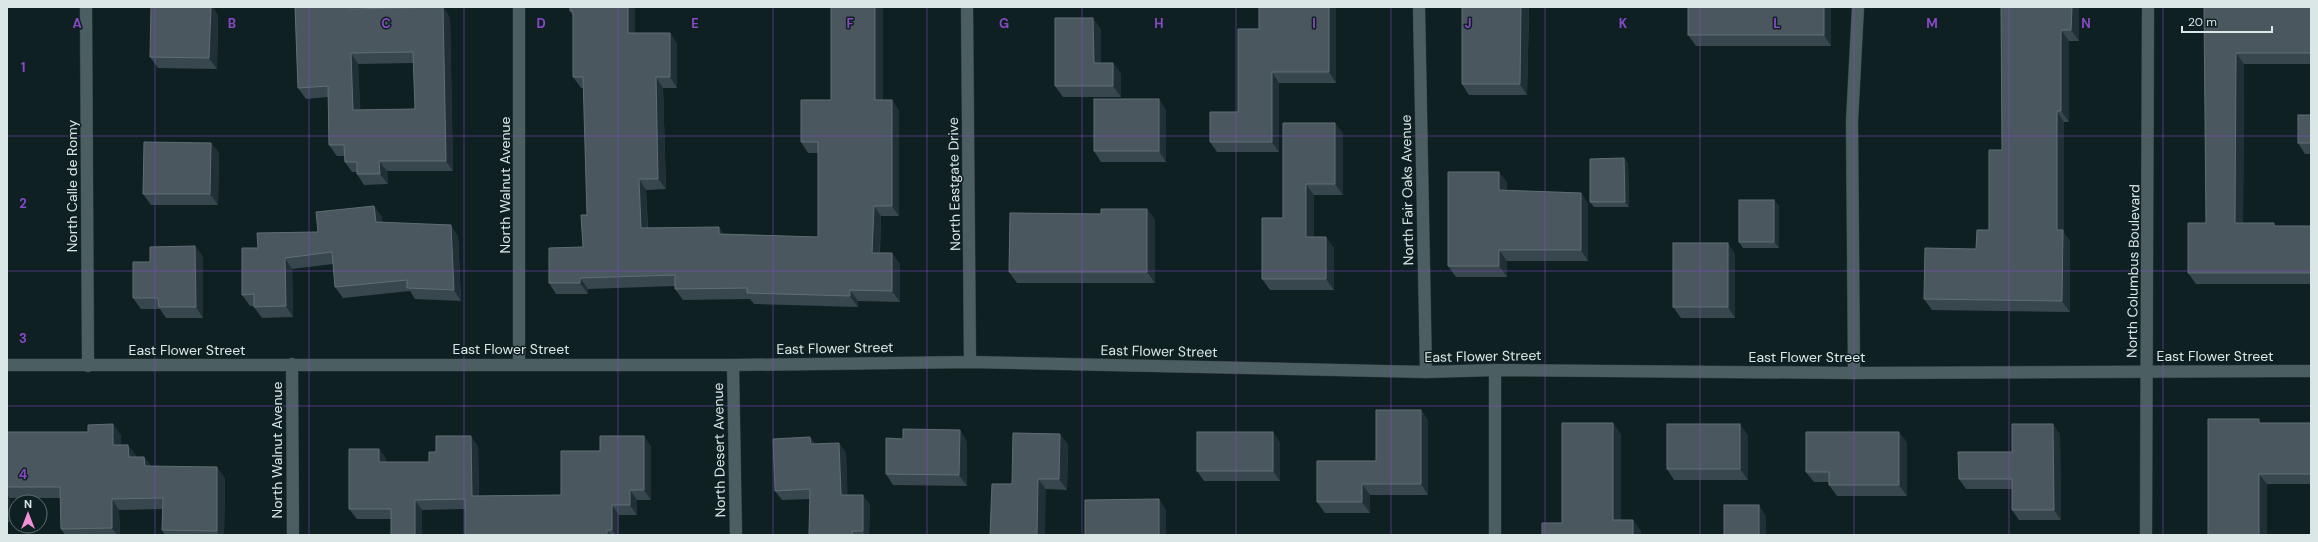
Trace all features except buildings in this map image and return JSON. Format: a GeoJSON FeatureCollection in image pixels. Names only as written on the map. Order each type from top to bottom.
{"type":"FeatureCollection","features":[{"type":"Feature","properties":{"kind":"street","name":"North Calle de Romy"},"geometry":{"type":"LineString","coordinates":[[86,7],[88,366]]}},
{"type":"Feature","properties":{"kind":"street","name":"North Walnut Avenue"},"geometry":{"type":"LineString","coordinates":[[519,7],[519,364]]}},
{"type":"Feature","properties":{"kind":"street","name":"North Eastgate Drive"},"geometry":{"type":"LineString","coordinates":[[967,7],[970,362]]}},
{"type":"Feature","properties":{"kind":"street","name":"North Fair Oaks Avenue"},"geometry":{"type":"LineString","coordinates":[[1419,7],[1426,372]]}},
{"type":"Feature","properties":{"kind":"street"},"geometry":{"type":"LineString","coordinates":[[1854,373],[1852,121],[1858,7]]}},
{"type":"Feature","properties":{"kind":"street","name":"North Columbus Boulevard"},"geometry":{"type":"LineString","coordinates":[[2146,535],[2148,7]]}},
{"type":"Feature","properties":{"kind":"street","name":"East Flower Street"},"geometry":{"type":"LineString","coordinates":[[7,365],[733,365],[970,362],[1426,372],[1495,370],[1854,373],[2311,371]]}},
{"type":"Feature","properties":{"kind":"street","name":"North Walnut Avenue"},"geometry":{"type":"LineString","coordinates":[[292,364],[293,535]]}},
{"type":"Feature","properties":{"kind":"street","name":"North Desert Avenue"},"geometry":{"type":"LineString","coordinates":[[733,365],[736,535]]}},
{"type":"Feature","properties":{"kind":"street"},"geometry":{"type":"LineString","coordinates":[[1495,370],[1495,535]]}}]}
